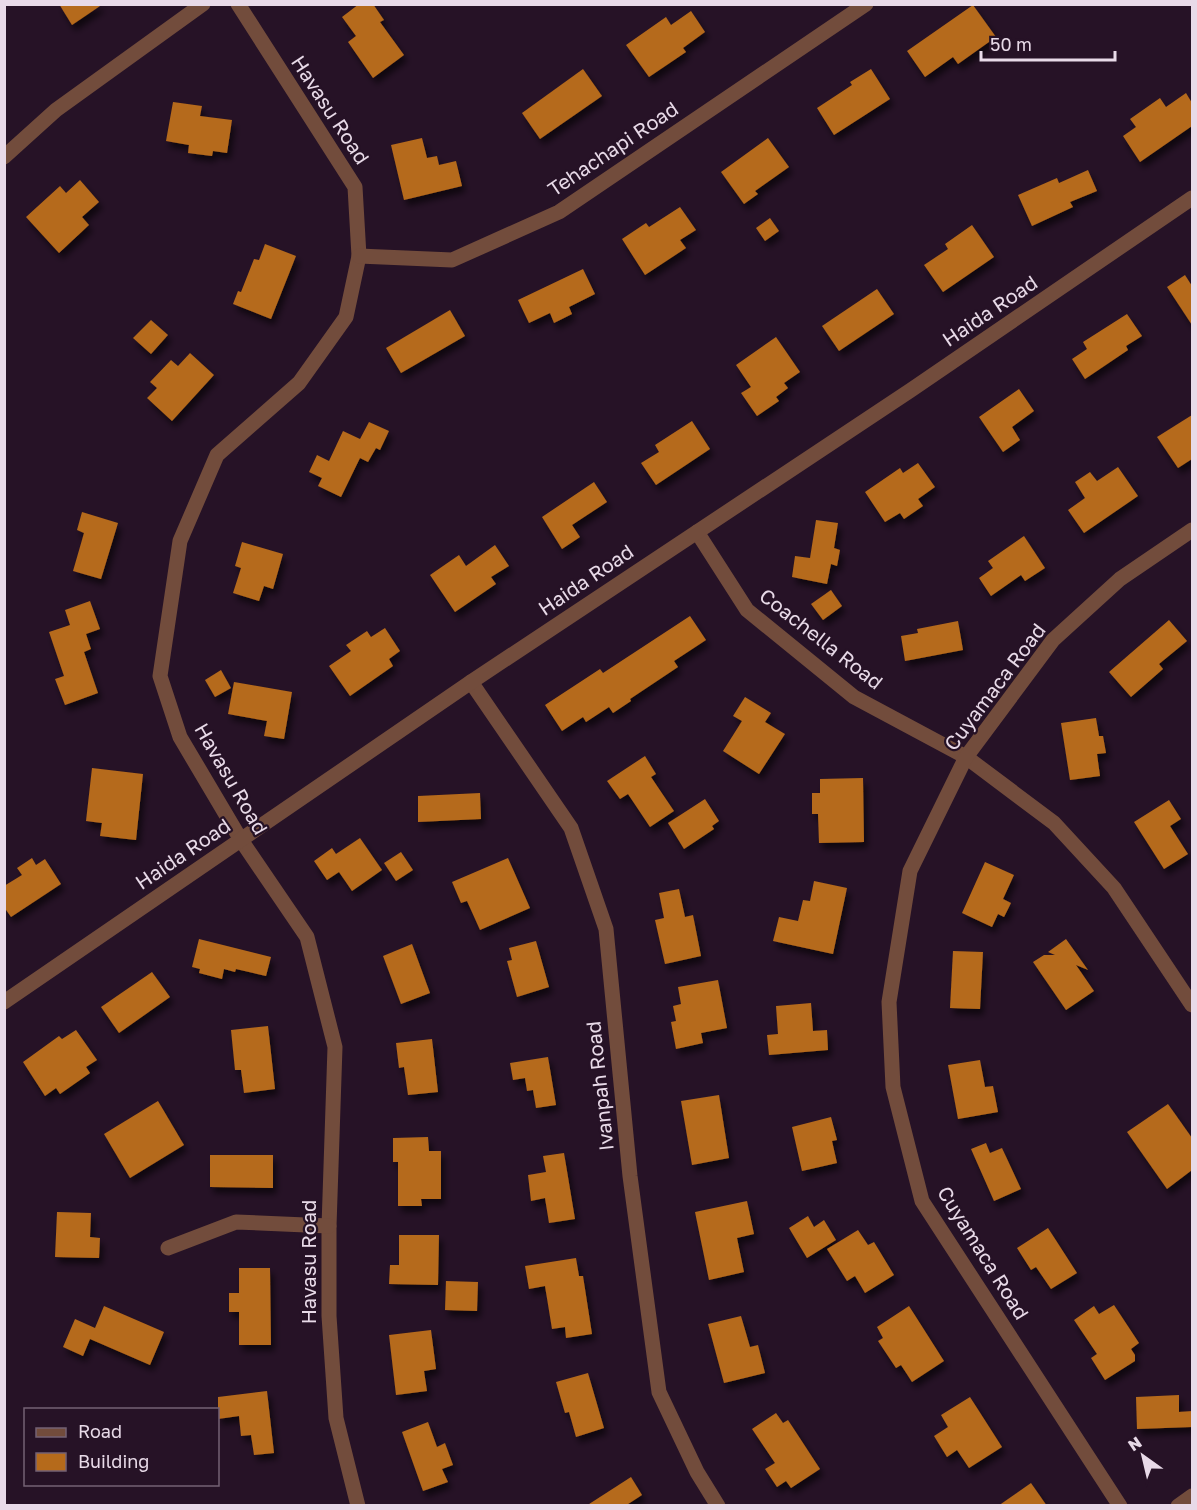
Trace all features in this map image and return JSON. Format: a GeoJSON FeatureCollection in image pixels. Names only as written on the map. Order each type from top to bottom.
{"type":"FeatureCollection","features":[{"type":"Feature","properties":{"kind":"street"},"geometry":{"type":"LineString","coordinates":[[4,157],[56,110],[203,4]]}},
{"type":"Feature","properties":{"kind":"street","name":"Havasu Road"},"geometry":{"type":"LineString","coordinates":[[238,4],[355,187],[359,256],[346,317],[299,383],[217,455],[180,541],[160,676],[180,736],[241,840],[307,937],[335,1047],[329,1226],[329,1316],[336,1418],[358,1506]]}},
{"type":"Feature","properties":{"kind":"street","name":"Tehachapi Road"},"geometry":{"type":"LineString","coordinates":[[359,256],[452,260],[559,212],[866,4]]}},
{"type":"Feature","properties":{"kind":"street","name":"Haida Road"},"geometry":{"type":"LineString","coordinates":[[4,1002],[471,682],[911,390],[1192,198]]}},
{"type":"Feature","properties":{"kind":"street","name":"Cuyamaca Road"},"geometry":{"type":"LineString","coordinates":[[1120,1506],[922,1201],[893,1087],[889,1002],[910,871],[966,757],[1053,640],[1120,579],[1192,530]]}},
{"type":"Feature","properties":{"kind":"street","name":"Coachella Road"},"geometry":{"type":"LineString","coordinates":[[697,532],[747,610],[854,697],[966,757],[1054,823],[1114,888],[1192,1005]]}},
{"type":"Feature","properties":{"kind":"street","name":"Ivanpah Road"},"geometry":{"type":"LineString","coordinates":[[471,682],[571,828],[606,929],[630,1176],[659,1392],[697,1472],[718,1506]]}},
{"type":"Feature","properties":{"kind":"street"},"geometry":{"type":"LineString","coordinates":[[168,1248],[236,1222],[329,1226]]}},
{"type":"Feature","properties":{"kind":"street"},"geometry":{"type":"LineString","coordinates":[[1178,1506],[1192,1496]]}},
{"type":"Feature","properties":{"kind":"building"},"geometry":{"type":"Polygon","coordinates":[[[59,4],[103,4],[72,25],[59,4]]]}},
{"type":"Feature","properties":{"kind":"building"},"geometry":{"type":"Polygon","coordinates":[[[359,4],[373,4],[384,20],[380,22],[404,55],[373,78],[348,42],[356,36],[342,17],[359,4]]]}},
{"type":"Feature","properties":{"kind":"building"},"geometry":{"type":"Polygon","coordinates":[[[973,5],[996,37],[958,64],[953,57],[925,77],[907,51],[973,5]]]}},
{"type":"Feature","properties":{"kind":"building"},"geometry":{"type":"Polygon","coordinates":[[[691,11],[705,32],[683,48],[686,52],[649,77],[626,45],[666,17],[671,25],[691,11]]]}},
{"type":"Feature","properties":{"kind":"building"},"geometry":{"type":"Polygon","coordinates":[[[583,69],[602,96],[540,139],[522,113],[583,69]]]}},
{"type":"Feature","properties":{"kind":"building"},"geometry":{"type":"Polygon","coordinates":[[[871,69],[890,99],[834,135],[817,108],[852,85],[850,82],[871,69]]]}},
{"type":"Feature","properties":{"kind":"building"},"geometry":{"type":"Polygon","coordinates":[[[1186,93],[1192,103],[1192,126],[1140,162],[1123,136],[1136,127],[1130,119],[1160,98],[1166,107],[1186,93]]]}},
{"type":"Feature","properties":{"kind":"building"},"geometry":{"type":"Polygon","coordinates":[[[173,102],[202,106],[200,116],[232,120],[227,153],[213,151],[212,156],[188,153],[189,145],[166,141],[173,102]]]}},
{"type":"Feature","properties":{"kind":"building"},"geometry":{"type":"Polygon","coordinates":[[[422,138],[427,158],[437,156],[439,165],[456,161],[462,186],[404,200],[391,145],[422,138]]]}},
{"type":"Feature","properties":{"kind":"building"},"geometry":{"type":"Polygon","coordinates":[[[768,138],[789,167],[755,191],[758,194],[744,204],[721,172],[768,138]]]}},
{"type":"Feature","properties":{"kind":"building"},"geometry":{"type":"Polygon","coordinates":[[[1088,170],[1097,191],[1070,202],[1073,207],[1032,226],[1018,195],[1057,178],[1059,183],[1088,170]]]}},
{"type":"Feature","properties":{"kind":"building"},"geometry":{"type":"Polygon","coordinates":[[[80,180],[99,202],[82,217],[89,225],[59,253],[26,217],[60,186],[66,193],[80,180]]]}},
{"type":"Feature","properties":{"kind":"building"},"geometry":{"type":"Polygon","coordinates":[[[680,207],[696,230],[680,240],[686,248],[645,275],[622,239],[646,223],[649,227],[680,207]]]}},
{"type":"Feature","properties":{"kind":"building"},"geometry":{"type":"Polygon","coordinates":[[[770,218],[779,231],[765,241],[756,228],[770,218]]]}},
{"type":"Feature","properties":{"kind":"building"},"geometry":{"type":"Polygon","coordinates":[[[972,225],[994,257],[943,292],[924,265],[948,249],[945,244],[972,225]]]}},
{"type":"Feature","properties":{"kind":"building"},"geometry":{"type":"Polygon","coordinates":[[[265,244],[296,256],[271,319],[233,304],[238,291],[241,292],[254,259],[259,260],[265,244]]]}},
{"type":"Feature","properties":{"kind":"building"},"geometry":{"type":"Polygon","coordinates":[[[583,269],[595,294],[569,307],[572,314],[554,323],[550,313],[529,323],[518,300],[583,269]]]}},
{"type":"Feature","properties":{"kind":"building"},"geometry":{"type":"Polygon","coordinates":[[[1185,275],[1192,286],[1192,325],[1167,287],[1185,275]]]}},
{"type":"Feature","properties":{"kind":"building"},"geometry":{"type":"Polygon","coordinates":[[[877,289],[894,314],[839,351],[822,326],[877,289]]]}},
{"type":"Feature","properties":{"kind":"building"},"geometry":{"type":"Polygon","coordinates":[[[450,310],[465,336],[401,373],[386,348],[450,310]]]}},
{"type":"Feature","properties":{"kind":"building"},"geometry":{"type":"Polygon","coordinates":[[[1127,314],[1142,336],[1126,346],[1128,350],[1085,379],[1072,359],[1087,349],[1083,342],[1127,314]]]}},
{"type":"Feature","properties":{"kind":"building"},"geometry":{"type":"Polygon","coordinates":[[[151,320],[168,335],[151,354],[133,338],[151,320]]]}},
{"type":"Feature","properties":{"kind":"building"},"geometry":{"type":"Polygon","coordinates":[[[776,337],[800,372],[784,383],[788,388],[776,397],[779,401],[757,416],[741,393],[751,387],[736,365],[776,337]]]}},
{"type":"Feature","properties":{"kind":"building"},"geometry":{"type":"Polygon","coordinates":[[[190,353],[214,375],[172,421],[147,398],[157,388],[150,382],[171,360],[178,366],[190,353]]]}},
{"type":"Feature","properties":{"kind":"building"},"geometry":{"type":"Polygon","coordinates":[[[1019,389],[1034,411],[1012,427],[1020,440],[1003,452],[979,417],[1019,389]]]}},
{"type":"Feature","properties":{"kind":"building"},"geometry":{"type":"Polygon","coordinates":[[[1192,415],[1192,459],[1178,468],[1157,437],[1192,415]]]}},
{"type":"Feature","properties":{"kind":"building"},"geometry":{"type":"Polygon","coordinates":[[[692,421],[710,449],[656,485],[641,463],[659,452],[655,445],[692,421]]]}},
{"type":"Feature","properties":{"kind":"building"},"geometry":{"type":"Polygon","coordinates":[[[369,422],[389,431],[380,450],[376,448],[368,462],[360,458],[341,497],[318,486],[322,478],[309,472],[317,455],[329,461],[343,431],[360,439],[369,422]]]}},
{"type":"Feature","properties":{"kind":"building"},"geometry":{"type":"Polygon","coordinates":[[[918,463],[935,487],[918,499],[923,506],[904,519],[900,513],[885,522],[865,492],[900,468],[903,473],[918,463]]]}},
{"type":"Feature","properties":{"kind":"building"},"geometry":{"type":"Polygon","coordinates":[[[1118,467],[1138,496],[1084,533],[1068,510],[1085,498],[1075,482],[1090,472],[1097,481],[1118,467]]]}},
{"type":"Feature","properties":{"kind":"building"},"geometry":{"type":"Polygon","coordinates":[[[594,482],[607,502],[572,525],[580,537],[562,549],[542,517],[594,482]]]}},
{"type":"Feature","properties":{"kind":"building"},"geometry":{"type":"Polygon","coordinates":[[[82,512],[118,523],[101,579],[73,571],[84,533],[77,530],[82,512]]]}},
{"type":"Feature","properties":{"kind":"building"},"geometry":{"type":"Polygon","coordinates":[[[816,520],[838,523],[834,548],[840,550],[837,566],[831,564],[827,584],[792,577],[795,556],[810,558],[816,520]]]}},
{"type":"Feature","properties":{"kind":"building"},"geometry":{"type":"Polygon","coordinates":[[[1024,536],[1045,568],[1025,581],[1021,575],[991,596],[979,578],[993,568],[988,561],[1024,536]]]}},
{"type":"Feature","properties":{"kind":"building"},"geometry":{"type":"Polygon","coordinates":[[[242,542],[283,554],[273,589],[264,586],[259,601],[233,593],[241,568],[235,566],[242,542]]]}},
{"type":"Feature","properties":{"kind":"building"},"geometry":{"type":"Polygon","coordinates":[[[495,545],[509,566],[491,577],[496,584],[455,612],[430,575],[459,555],[466,566],[495,545]]]}},
{"type":"Feature","properties":{"kind":"building"},"geometry":{"type":"Polygon","coordinates":[[[831,590],[842,606],[823,620],[811,604],[831,590]]]}},
{"type":"Feature","properties":{"kind":"building"},"geometry":{"type":"Polygon","coordinates":[[[90,601],[100,629],[86,634],[91,649],[84,652],[98,693],[65,705],[55,679],[64,676],[49,632],[70,625],[65,610],[90,601]]]}},
{"type":"Feature","properties":{"kind":"building"},"geometry":{"type":"Polygon","coordinates":[[[690,616],[706,640],[674,661],[678,667],[613,713],[609,707],[586,722],[583,717],[562,731],[545,705],[600,669],[603,673],[690,616]]]}},
{"type":"Feature","properties":{"kind":"building"},"geometry":{"type":"Polygon","coordinates":[[[1169,620],[1187,641],[1159,664],[1163,669],[1131,697],[1109,672],[1169,620]]]}},
{"type":"Feature","properties":{"kind":"building"},"geometry":{"type":"Polygon","coordinates":[[[958,621],[963,650],[905,661],[901,636],[918,633],[917,629],[958,621]]]}},
{"type":"Feature","properties":{"kind":"building"},"geometry":{"type":"Polygon","coordinates":[[[385,628],[400,651],[389,659],[393,666],[350,696],[329,666],[351,651],[346,645],[367,631],[371,637],[385,628]]]}},
{"type":"Feature","properties":{"kind":"building"},"geometry":{"type":"Polygon","coordinates":[[[221,670],[231,688],[215,697],[205,680],[221,670]]]}},
{"type":"Feature","properties":{"kind":"building"},"geometry":{"type":"Polygon","coordinates":[[[234,682],[292,692],[284,739],[264,736],[267,721],[228,714],[234,682]]]}},
{"type":"Feature","properties":{"kind":"building"},"geometry":{"type":"Polygon","coordinates":[[[745,697],[771,713],[765,722],[785,734],[759,774],[723,751],[742,721],[733,716],[745,697]]]}},
{"type":"Feature","properties":{"kind":"building"},"geometry":{"type":"Polygon","coordinates":[[[1096,718],[1099,736],[1103,736],[1106,753],[1097,754],[1100,776],[1070,780],[1061,723],[1096,718]]]}},
{"type":"Feature","properties":{"kind":"building"},"geometry":{"type":"Polygon","coordinates":[[[645,756],[656,774],[651,777],[674,811],[650,827],[628,794],[620,799],[607,781],[645,756]]]}},
{"type":"Feature","properties":{"kind":"building"},"geometry":{"type":"Polygon","coordinates":[[[92,768],[143,774],[136,840],[100,836],[102,823],[86,821],[92,768]]]}},
{"type":"Feature","properties":{"kind":"building"},"geometry":{"type":"Polygon","coordinates":[[[863,778],[864,842],[819,843],[818,814],[812,814],[812,793],[820,793],[820,779],[863,778]]]}},
{"type":"Feature","properties":{"kind":"building"},"geometry":{"type":"Polygon","coordinates":[[[480,793],[481,819],[418,822],[418,796],[480,793]]]}},
{"type":"Feature","properties":{"kind":"building"},"geometry":{"type":"Polygon","coordinates":[[[705,799],[719,821],[712,826],[714,829],[684,849],[668,823],[705,799]]]}},
{"type":"Feature","properties":{"kind":"building"},"geometry":{"type":"Polygon","coordinates":[[[1169,800],[1181,819],[1170,826],[1188,854],[1164,869],[1134,822],[1169,800]]]}},
{"type":"Feature","properties":{"kind":"building"},"geometry":{"type":"Polygon","coordinates":[[[360,838],[382,870],[352,891],[339,872],[327,880],[314,861],[332,848],[336,854],[360,838]]]}},
{"type":"Feature","properties":{"kind":"building"},"geometry":{"type":"Polygon","coordinates":[[[401,852],[413,870],[396,881],[384,863],[401,852]]]}},
{"type":"Feature","properties":{"kind":"building"},"geometry":{"type":"Polygon","coordinates":[[[32,858],[36,865],[45,859],[61,884],[11,917],[4,907],[4,886],[22,875],[17,868],[32,858]]]}},
{"type":"Feature","properties":{"kind":"building"},"geometry":{"type":"Polygon","coordinates":[[[508,858],[530,908],[480,930],[467,901],[461,903],[452,882],[508,858]]]}},
{"type":"Feature","properties":{"kind":"building"},"geometry":{"type":"Polygon","coordinates":[[[985,862],[1014,875],[1003,899],[1011,903],[1004,917],[998,914],[992,927],[962,913],[985,862]]]}},
{"type":"Feature","properties":{"kind":"building"},"geometry":{"type":"Polygon","coordinates":[[[814,881],[847,888],[833,954],[773,941],[779,917],[798,921],[803,900],[810,901],[814,881]]]}},
{"type":"Feature","properties":{"kind":"building"},"geometry":{"type":"Polygon","coordinates":[[[679,889],[685,917],[693,915],[701,956],[665,964],[655,920],[664,918],[659,893],[679,889]]]}},
{"type":"Feature","properties":{"kind":"building"},"geometry":{"type":"Polygon","coordinates":[[[199,939],[271,957],[266,976],[236,969],[235,972],[224,969],[222,979],[199,973],[200,969],[192,967],[199,939]]]}},
{"type":"Feature","properties":{"kind":"building"},"geometry":{"type":"Polygon","coordinates":[[[1066,939],[1088,970],[1076,965],[1094,991],[1066,1010],[1033,962],[1044,955],[1055,955],[1048,952],[1066,939]]]}},
{"type":"Feature","properties":{"kind":"building"},"geometry":{"type":"Polygon","coordinates":[[[536,941],[549,987],[517,997],[507,961],[512,960],[509,948],[536,941]]]}},
{"type":"Feature","properties":{"kind":"building"},"geometry":{"type":"Polygon","coordinates":[[[412,944],[430,993],[401,1004],[383,956],[412,944]]]}},
{"type":"Feature","properties":{"kind":"building"},"geometry":{"type":"Polygon","coordinates":[[[953,951],[983,952],[980,1009],[950,1008],[953,951]]]}},
{"type":"Feature","properties":{"kind":"building"},"geometry":{"type":"Polygon","coordinates":[[[152,972],[170,997],[119,1033],[101,1007],[152,972]]]}},
{"type":"Feature","properties":{"kind":"building"},"geometry":{"type":"Polygon","coordinates":[[[718,980],[727,1028],[701,1033],[703,1043],[676,1049],[671,1022],[676,1021],[673,1006],[681,1004],[678,987],[718,980]]]}},
{"type":"Feature","properties":{"kind":"building"},"geometry":{"type":"Polygon","coordinates":[[[811,1003],[813,1031],[827,1030],[828,1050],[769,1055],[767,1035],[778,1034],[776,1006],[811,1003]]]}},
{"type":"Feature","properties":{"kind":"building"},"geometry":{"type":"Polygon","coordinates":[[[268,1026],[275,1089],[244,1093],[241,1070],[235,1070],[231,1030],[268,1026]]]}},
{"type":"Feature","properties":{"kind":"building"},"geometry":{"type":"Polygon","coordinates":[[[76,1030],[97,1060],[86,1067],[90,1073],[60,1094],[56,1088],[45,1096],[23,1062],[59,1036],[62,1039],[76,1030]]]}},
{"type":"Feature","properties":{"kind":"building"},"geometry":{"type":"Polygon","coordinates":[[[432,1039],[438,1092],[408,1095],[404,1067],[399,1068],[396,1043],[432,1039]]]}},
{"type":"Feature","properties":{"kind":"building"},"geometry":{"type":"Polygon","coordinates":[[[548,1057],[556,1105],[536,1108],[533,1090],[527,1091],[525,1078],[513,1080],[510,1063],[548,1057]]]}},
{"type":"Feature","properties":{"kind":"building"},"geometry":{"type":"Polygon","coordinates":[[[980,1060],[985,1087],[993,1086],[998,1112],[958,1119],[948,1065],[980,1060]]]}},
{"type":"Feature","properties":{"kind":"building"},"geometry":{"type":"Polygon","coordinates":[[[719,1095],[729,1158],[692,1165],[681,1101],[719,1095]]]}},
{"type":"Feature","properties":{"kind":"building"},"geometry":{"type":"Polygon","coordinates":[[[158,1101],[184,1145],[130,1178],[104,1134],[158,1101]]]}},
{"type":"Feature","properties":{"kind":"building"},"geometry":{"type":"Polygon","coordinates":[[[1168,1104],[1192,1138],[1192,1170],[1167,1189],[1127,1132],[1168,1104]]]}},
{"type":"Feature","properties":{"kind":"building"},"geometry":{"type":"Polygon","coordinates":[[[831,1117],[837,1140],[832,1141],[837,1163],[802,1171],[792,1127],[831,1117]]]}},
{"type":"Feature","properties":{"kind":"building"},"geometry":{"type":"Polygon","coordinates":[[[428,1137],[429,1151],[441,1151],[441,1199],[421,1199],[422,1206],[398,1206],[398,1162],[393,1162],[393,1138],[428,1137]]]}},
{"type":"Feature","properties":{"kind":"building"},"geometry":{"type":"Polygon","coordinates":[[[986,1143],[990,1153],[1002,1148],[1021,1189],[994,1201],[971,1149],[986,1143]]]}},
{"type":"Feature","properties":{"kind":"building"},"geometry":{"type":"Polygon","coordinates":[[[564,1153],[575,1219],[549,1223],[545,1198],[531,1201],[528,1175],[546,1172],[543,1156],[564,1153]]]}},
{"type":"Feature","properties":{"kind":"building"},"geometry":{"type":"Polygon","coordinates":[[[210,1155],[273,1155],[273,1188],[210,1187],[210,1155]]]}},
{"type":"Feature","properties":{"kind":"building"},"geometry":{"type":"Polygon","coordinates":[[[747,1201],[754,1234],[737,1238],[744,1272],[709,1280],[695,1212],[747,1201]]]}},
{"type":"Feature","properties":{"kind":"building"},"geometry":{"type":"Polygon","coordinates":[[[57,1212],[91,1213],[90,1237],[100,1238],[99,1258],[55,1257],[57,1212]]]}},
{"type":"Feature","properties":{"kind":"building"},"geometry":{"type":"Polygon","coordinates":[[[808,1216],[814,1227],[824,1220],[836,1240],[807,1258],[789,1228],[808,1216]]]}},
{"type":"Feature","properties":{"kind":"building"},"geometry":{"type":"Polygon","coordinates":[[[1048,1228],[1077,1273],[1051,1289],[1036,1267],[1031,1270],[1017,1248],[1048,1228]]]}},
{"type":"Feature","properties":{"kind":"building"},"geometry":{"type":"Polygon","coordinates":[[[858,1230],[868,1245],[874,1242],[894,1275],[865,1293],[855,1276],[847,1281],[827,1249],[858,1230]]]}},
{"type":"Feature","properties":{"kind":"building"},"geometry":{"type":"Polygon","coordinates":[[[399,1235],[439,1235],[438,1285],[389,1284],[390,1265],[399,1265],[399,1235]]]}},
{"type":"Feature","properties":{"kind":"building"},"geometry":{"type":"Polygon","coordinates":[[[576,1258],[579,1276],[583,1276],[592,1334],[566,1338],[565,1327],[552,1329],[545,1286],[529,1289],[525,1266],[576,1258]]]}},
{"type":"Feature","properties":{"kind":"building"},"geometry":{"type":"Polygon","coordinates":[[[239,1268],[270,1268],[271,1345],[239,1345],[239,1312],[229,1312],[229,1293],[239,1293],[239,1268]]]}},
{"type":"Feature","properties":{"kind":"building"},"geometry":{"type":"Polygon","coordinates":[[[446,1281],[478,1282],[477,1311],[445,1310],[446,1281]]]}},
{"type":"Feature","properties":{"kind":"building"},"geometry":{"type":"Polygon","coordinates":[[[1114,1305],[1139,1343],[1131,1349],[1135,1355],[1135,1361],[1105,1380],[1091,1358],[1097,1354],[1074,1320],[1094,1306],[1099,1314],[1114,1305]]]}},
{"type":"Feature","properties":{"kind":"building"},"geometry":{"type":"Polygon","coordinates":[[[104,1306],[164,1332],[150,1365],[90,1339],[83,1356],[63,1347],[75,1319],[95,1328],[104,1306]]]}},
{"type":"Feature","properties":{"kind":"building"},"geometry":{"type":"Polygon","coordinates":[[[909,1306],[944,1361],[912,1382],[901,1365],[896,1368],[878,1341],[883,1338],[877,1327],[909,1306]]]}},
{"type":"Feature","properties":{"kind":"building"},"geometry":{"type":"Polygon","coordinates":[[[741,1316],[750,1347],[758,1345],[765,1373],[724,1383],[708,1324],[741,1316]]]}},
{"type":"Feature","properties":{"kind":"building"},"geometry":{"type":"Polygon","coordinates":[[[431,1330],[436,1369],[424,1371],[427,1391],[396,1395],[389,1335],[431,1330]]]}},
{"type":"Feature","properties":{"kind":"building"},"geometry":{"type":"Polygon","coordinates":[[[588,1373],[604,1428],[576,1437],[569,1412],[565,1413],[556,1382],[588,1373]]]}},
{"type":"Feature","properties":{"kind":"building"},"geometry":{"type":"Polygon","coordinates":[[[267,1391],[274,1453],[254,1455],[251,1435],[241,1436],[239,1416],[219,1419],[218,1397],[267,1391]]]}},
{"type":"Feature","properties":{"kind":"building"},"geometry":{"type":"Polygon","coordinates":[[[1179,1395],[1179,1412],[1192,1411],[1192,1427],[1137,1429],[1136,1397],[1179,1395]]]}},
{"type":"Feature","properties":{"kind":"building"},"geometry":{"type":"Polygon","coordinates":[[[970,1397],[1002,1447],[969,1468],[957,1450],[947,1457],[934,1436],[948,1427],[941,1415],[970,1397]]]}},
{"type":"Feature","properties":{"kind":"building"},"geometry":{"type":"Polygon","coordinates":[[[776,1413],[783,1423],[788,1420],[820,1469],[791,1488],[786,1481],[777,1487],[765,1469],[775,1463],[752,1429],[776,1413]]]}},
{"type":"Feature","properties":{"kind":"building"},"geometry":{"type":"Polygon","coordinates":[[[428,1422],[437,1447],[445,1443],[453,1465],[442,1469],[448,1482],[423,1491],[402,1432],[428,1422]]]}},
{"type":"Feature","properties":{"kind":"building"},"geometry":{"type":"Polygon","coordinates":[[[631,1477],[642,1495],[625,1506],[586,1506],[631,1477]]]}},
{"type":"Feature","properties":{"kind":"building"},"geometry":{"type":"Polygon","coordinates":[[[1031,1483],[1047,1506],[998,1506],[1031,1483]]]}}]}
